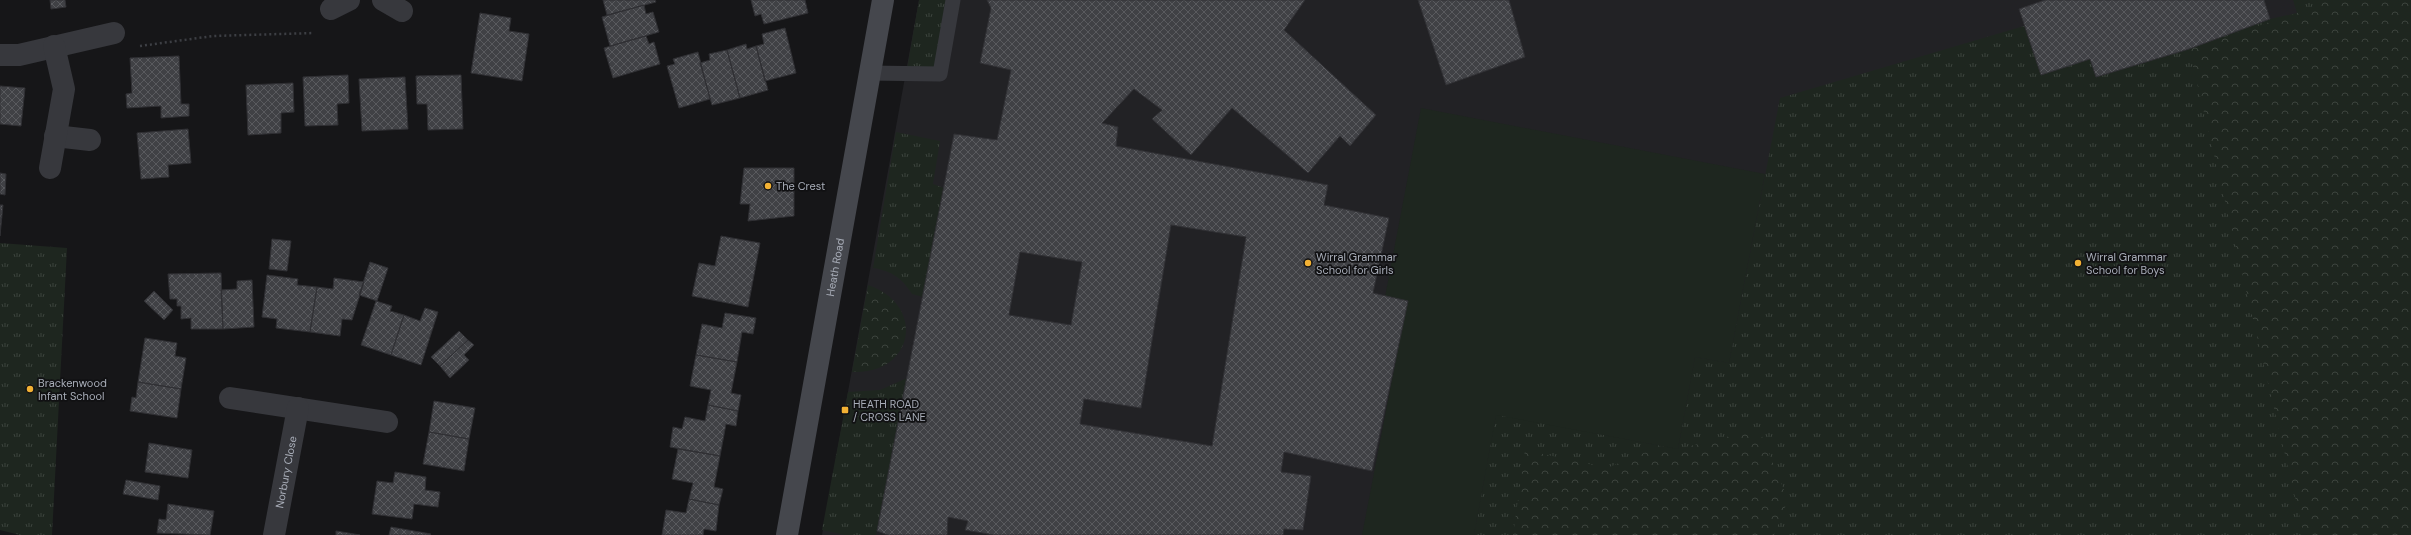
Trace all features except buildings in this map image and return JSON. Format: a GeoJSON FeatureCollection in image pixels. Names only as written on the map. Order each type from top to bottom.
{"type":"FeatureCollection","features":[{"type":"Feature","properties":{"kind":"street"},"geometry":{"type":"LineString","coordinates":[[383,0],[402,11]]}},
{"type":"Feature","properties":{"kind":"street","name":"Heath Road"},"geometry":{"type":"LineString","coordinates":[[787,535],[883,0]]}},
{"type":"Feature","properties":{"kind":"street"},"geometry":{"type":"LineString","coordinates":[[0,55],[19,54],[114,33]]}},
{"type":"Feature","properties":{"kind":"street"},"geometry":{"type":"LineString","coordinates":[[50,168],[64,89],[54,46]]}},
{"type":"Feature","properties":{"kind":"street"},"geometry":{"type":"LineString","coordinates":[[55,136],[90,140]]}},
{"type":"Feature","properties":{"kind":"street"},"geometry":{"type":"LineString","coordinates":[[230,398],[387,422]]}},
{"type":"Feature","properties":{"kind":"street","name":"Norbury Close"},"geometry":{"type":"LineString","coordinates":[[274,535],[298,408]]}},
{"type":"Feature","properties":{"kind":"lane"},"geometry":{"type":"LineString","coordinates":[[870,74],[940,74],[953,0]]}},
{"type":"Feature","properties":{"kind":"path"},"geometry":{"type":"LineString","coordinates":[[114,33],[116,48],[213,36],[309,34],[325,29],[340,4]]}},
{"type":"Feature","properties":{"kind":"shaded area"},"geometry":{"type":"Polygon","coordinates":[[[919,0],[2411,0],[2411,535],[822,535],[919,0]]]}},
{"type":"Feature","properties":{"kind":"green space"},"geometry":{"type":"Polygon","coordinates":[[[919,0],[949,0],[937,62],[928,74],[906,75],[919,0]]]}},
{"type":"Feature","properties":{"kind":"green space","name":"Wirral Grammar School for Boys"},"geometry":{"type":"Polygon","coordinates":[[[2293,0],[2411,0],[2411,535],[1474,535],[1496,414],[1678,449],[1695,357],[1729,363],[1780,98],[2024,26],[2041,75],[2090,59],[2096,77],[2189,49],[2270,19],[2297,13],[2293,0]]]}},
{"type":"Feature","properties":{"kind":"green space"},"geometry":{"type":"Polygon","coordinates":[[[2328,0],[2411,0],[2411,535],[2304,535],[2189,49],[2297,13],[2328,0]]]}},
{"type":"Feature","properties":{"kind":"green space"},"geometry":{"type":"Polygon","coordinates":[[[1421,108],[1765,174],[1729,363],[1695,357],[1678,449],[1496,415],[1474,535],[1362,535],[1407,302],[1385,297],[1421,108]]]}},
{"type":"Feature","properties":{"kind":"green space"},"geometry":{"type":"Polygon","coordinates":[[[896,132],[940,141],[933,184],[944,188],[923,297],[912,294],[896,276],[891,273],[873,268],[896,132]]]}},
{"type":"Feature","properties":{"kind":"green space","name":"Brackenwood Infant School"},"geometry":{"type":"Polygon","coordinates":[[[0,243],[67,248],[52,535],[20,535],[0,530],[0,243]]]}},
{"type":"Feature","properties":{"kind":"green space"},"geometry":{"type":"Polygon","coordinates":[[[868,285],[887,295],[899,307],[905,322],[905,337],[900,351],[889,362],[873,370],[852,372],[868,285]]]}},
{"type":"Feature","properties":{"kind":"green space"},"geometry":{"type":"Polygon","coordinates":[[[907,378],[876,535],[845,535],[822,530],[848,392],[880,390],[907,378]]]}},
{"type":"Feature","properties":{"kind":"green space"},"geometry":{"type":"Polygon","coordinates":[[[1759,429],[1788,500],[1774,535],[1513,535],[1525,450],[1607,468],[1661,446],[1678,449],[1759,429]]]}},
{"type":"Feature","properties":{"kind":"place","name":"The Crest"},"geometry":{"type":"Point","coordinates":[768,186]}},
{"type":"Feature","properties":{"kind":"place","name":"Wirral Grammar School for Girls"},"geometry":{"type":"Point","coordinates":[1308,263]}},
{"type":"Feature","properties":{"kind":"place","name":"Wirral Grammar School for Boys"},"geometry":{"type":"Point","coordinates":[2078,263]}},
{"type":"Feature","properties":{"kind":"place","name":"Brackenwood Infant School"},"geometry":{"type":"Point","coordinates":[30,389]}},
{"type":"Feature","properties":{"kind":"place","name":"HEATH ROAD / CROSS LANE"},"geometry":{"type":"Point","coordinates":[845,410]}}]}
